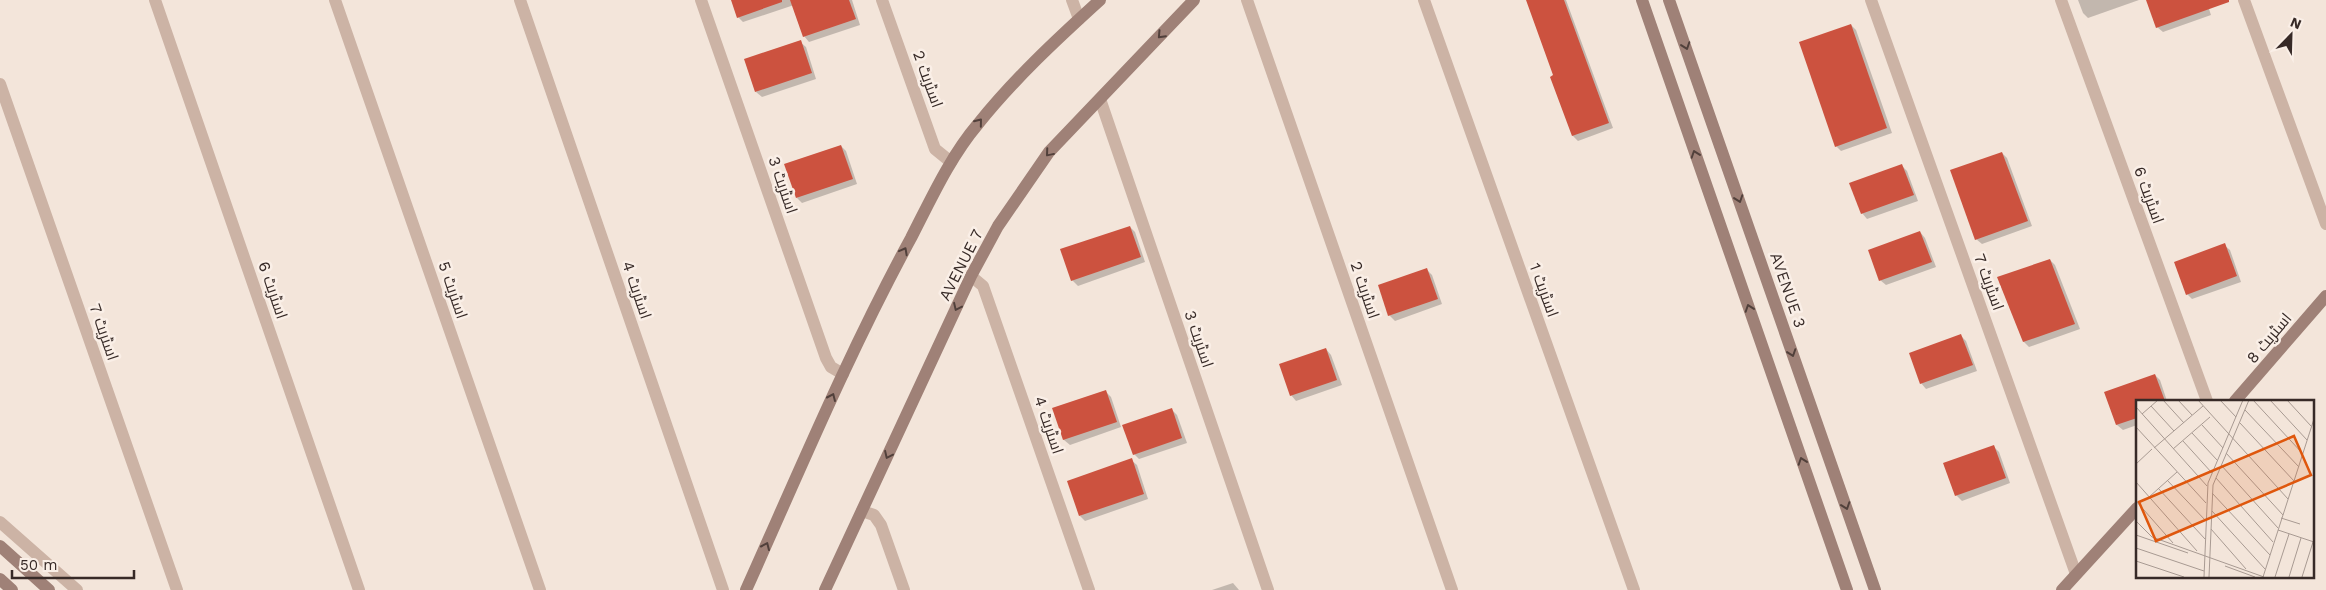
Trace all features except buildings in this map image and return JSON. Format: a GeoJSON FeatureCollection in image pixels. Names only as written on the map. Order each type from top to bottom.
{"type":"FeatureCollection","features":[{"type":"Feature","properties":{"kind":"main road"},"geometry":{"type":"LineString","coordinates":[[746,590],[843,374],[900,258],[952,162],[982,118],[1028,68],[1100,0]]}},
{"type":"Feature","properties":{"kind":"main road","name":"AVENUE 7"},"geometry":{"type":"LineString","coordinates":[[825,590],[971,276],[998,226],[1049,152],[1194,0]]}},
{"type":"Feature","properties":{"kind":"main road"},"geometry":{"type":"LineString","coordinates":[[1642,0],[1847,590]]}},
{"type":"Feature","properties":{"kind":"main road","name":"AVENUE 3"},"geometry":{"type":"LineString","coordinates":[[1670,0],[1875,590]]}},
{"type":"Feature","properties":{"kind":"main road","name":"اسٹریٹ 8"},"geometry":{"type":"LineString","coordinates":[[2236,400],[2326,296]]}},
{"type":"Feature","properties":{"kind":"main road"},"geometry":{"type":"LineString","coordinates":[[2062,590],[2136,509]]}},
{"type":"Feature","properties":{"kind":"main road"},"geometry":{"type":"LineString","coordinates":[[0,546],[49,590]]}},
{"type":"Feature","properties":{"kind":"main road"},"geometry":{"type":"LineString","coordinates":[[0,579],[12,590]]}},
{"type":"Feature","properties":{"kind":"street","name":"اسٹریٹ 6"},"geometry":{"type":"LineString","coordinates":[[155,0],[359,590]]}},
{"type":"Feature","properties":{"kind":"street","name":"اسٹریٹ 5"},"geometry":{"type":"LineString","coordinates":[[335,0],[540,590]]}},
{"type":"Feature","properties":{"kind":"street","name":"اسٹریٹ 4"},"geometry":{"type":"LineString","coordinates":[[520,0],[723,590]]}},
{"type":"Feature","properties":{"kind":"street","name":"اسٹریٹ 3"},"geometry":{"type":"LineString","coordinates":[[701,0],[826,358],[831,367],[843,374]]}},
{"type":"Feature","properties":{"kind":"street","name":"اسٹریٹ 2"},"geometry":{"type":"LineString","coordinates":[[882,0],[935,149],[952,162]]}},
{"type":"Feature","properties":{"kind":"street"},"geometry":{"type":"LineString","coordinates":[[1072,0],[1079,19]]}},
{"type":"Feature","properties":{"kind":"street","name":"اسٹریٹ 2"},"geometry":{"type":"LineString","coordinates":[[1247,0],[1452,590]]}},
{"type":"Feature","properties":{"kind":"street","name":"اسٹریٹ 1"},"geometry":{"type":"LineString","coordinates":[[1424,0],[1634,590]]}},
{"type":"Feature","properties":{"kind":"street","name":"اسٹریٹ 7"},"geometry":{"type":"LineString","coordinates":[[1871,0],[2076,574]]}},
{"type":"Feature","properties":{"kind":"street","name":"اسٹریٹ 6"},"geometry":{"type":"LineString","coordinates":[[2061,0],[2207,400]]}},
{"type":"Feature","properties":{"kind":"street"},"geometry":{"type":"LineString","coordinates":[[2244,0],[2326,224]]}},
{"type":"Feature","properties":{"kind":"street","name":"اسٹریٹ 7"},"geometry":{"type":"LineString","coordinates":[[0,84],[177,590]]}},
{"type":"Feature","properties":{"kind":"street","name":"اسٹریٹ 3"},"geometry":{"type":"LineString","coordinates":[[1100,99],[1268,590]]}},
{"type":"Feature","properties":{"kind":"street","name":"اسٹریٹ 4"},"geometry":{"type":"LineString","coordinates":[[971,276],[984,286],[1088,590]]}},
{"type":"Feature","properties":{"kind":"street"},"geometry":{"type":"LineString","coordinates":[[862,510],[874,515],[881,525],[904,590]]}},
{"type":"Feature","properties":{"kind":"street"},"geometry":{"type":"LineString","coordinates":[[0,522],[77,590]]}}]}
